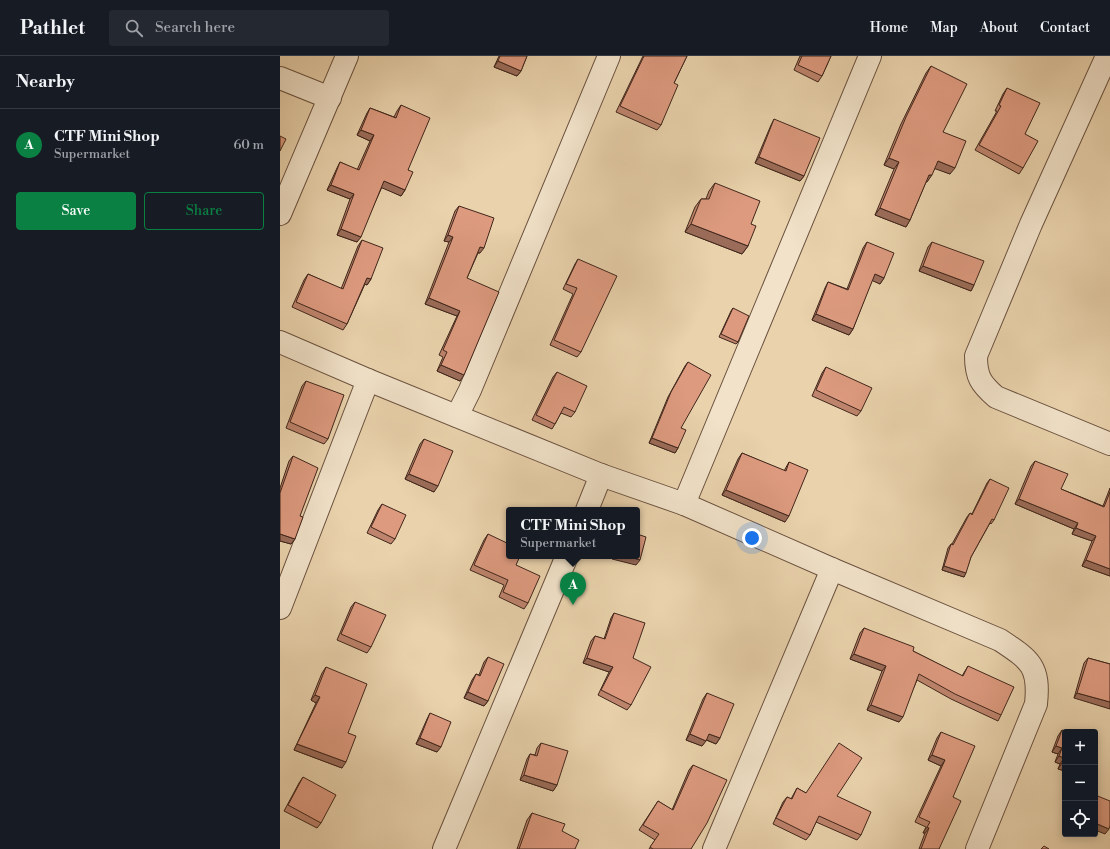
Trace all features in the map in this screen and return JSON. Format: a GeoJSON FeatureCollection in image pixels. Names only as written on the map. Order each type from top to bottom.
{"type":"FeatureCollection","features":[{"type":"Feature","properties":{"kind":"street"},"geometry":{"type":"LineString","coordinates":[[280,214],[348,56]]}},
{"type":"Feature","properties":{"kind":"street"},"geometry":{"type":"LineString","coordinates":[[457,416],[470,390],[608,56]]}},
{"type":"Feature","properties":{"kind":"street"},"geometry":{"type":"LineString","coordinates":[[684,504],[870,56]]}},
{"type":"Feature","properties":{"kind":"street"},"geometry":{"type":"LineString","coordinates":[[1107,56],[1031,224],[976,356],[976,371],[984,387],[996,397],[1110,444]]}},
{"type":"Feature","properties":{"kind":"street"},"geometry":{"type":"LineString","coordinates":[[280,78],[330,98]]}},
{"type":"Feature","properties":{"kind":"street"},"geometry":{"type":"LineString","coordinates":[[280,342],[368,380],[602,475],[684,504],[1000,640],[1020,653],[1032,666],[1038,684],[1036,704],[977,849]]}},
{"type":"Feature","properties":{"kind":"street"},"geometry":{"type":"LineString","coordinates":[[280,608],[368,380]]}},
{"type":"Feature","properties":{"kind":"street"},"geometry":{"type":"LineString","coordinates":[[588,507],[602,475]]}},
{"type":"Feature","properties":{"kind":"street"},"geometry":{"type":"LineString","coordinates":[[444,849],[566,559]]}},
{"type":"Feature","properties":{"kind":"street"},"geometry":{"type":"LineString","coordinates":[[714,849],[832,569]]}},
{"type":"Feature","properties":{"kind":"building"},"geometry":{"type":"Polygon","coordinates":[[[500,56],[527,56],[521,71],[498,61],[500,56]]]}},
{"type":"Feature","properties":{"kind":"building"},"geometry":{"type":"Polygon","coordinates":[[[644,56],[687,56],[674,83],[678,85],[661,125],[620,106],[644,56]]]}},
{"type":"Feature","properties":{"kind":"building"},"geometry":{"type":"Polygon","coordinates":[[[802,56],[831,56],[822,76],[798,65],[802,56]]]}},
{"type":"Feature","properties":{"kind":"building"},"geometry":{"type":"Polygon","coordinates":[[[931,66],[967,84],[943,132],[966,141],[955,168],[938,161],[932,175],[929,175],[910,220],[880,208],[899,162],[889,158],[906,117],[931,66]]]}},
{"type":"Feature","properties":{"kind":"building"},"geometry":{"type":"Polygon","coordinates":[[[1007,88],[1040,103],[1025,134],[1038,141],[1023,168],[979,145],[1001,106],[999,105],[1007,88]]]}},
{"type":"Feature","properties":{"kind":"building"},"geometry":{"type":"Polygon","coordinates":[[[401,105],[430,118],[408,170],[413,172],[405,190],[384,181],[361,237],[341,229],[354,194],[331,185],[340,162],[359,170],[374,135],[361,130],[370,108],[396,118],[401,105]]]}},
{"type":"Feature","properties":{"kind":"building"},"geometry":{"type":"Polygon","coordinates":[[[774,119],[820,138],[804,176],[759,157],[774,119]]]}},
{"type":"Feature","properties":{"kind":"building"},"geometry":{"type":"Polygon","coordinates":[[[280,136],[286,139],[280,151],[280,136]]]}},
{"type":"Feature","properties":{"kind":"building"},"geometry":{"type":"Polygon","coordinates":[[[715,183],[760,201],[751,224],[756,226],[748,246],[691,224],[701,199],[709,199],[715,183]]]}},
{"type":"Feature","properties":{"kind":"building"},"geometry":{"type":"Polygon","coordinates":[[[459,206],[494,218],[484,248],[480,247],[467,278],[499,292],[464,375],[441,365],[447,352],[443,350],[460,311],[429,298],[453,237],[448,235],[459,206]]]}},
{"type":"Feature","properties":{"kind":"building"},"geometry":{"type":"Polygon","coordinates":[[[362,240],[383,248],[371,279],[367,278],[347,324],[296,302],[308,274],[343,289],[362,240]]]}},
{"type":"Feature","properties":{"kind":"building"},"geometry":{"type":"Polygon","coordinates":[[[867,242],[894,253],[884,278],[875,274],[853,329],[816,314],[828,282],[848,290],[867,242]]]}},
{"type":"Feature","properties":{"kind":"building"},"geometry":{"type":"Polygon","coordinates":[[[932,242],[984,261],[974,285],[923,266],[932,242]]]}},
{"type":"Feature","properties":{"kind":"building"},"geometry":{"type":"Polygon","coordinates":[[[578,259],[617,276],[581,352],[554,340],[577,288],[566,284],[578,259]]]}},
{"type":"Feature","properties":{"kind":"building"},"geometry":{"type":"Polygon","coordinates":[[[733,308],[749,316],[738,342],[721,334],[733,308]]]}},
{"type":"Feature","properties":{"kind":"building"},"geometry":{"type":"Polygon","coordinates":[[[688,362],[711,375],[681,428],[686,430],[678,448],[652,438],[671,392],[688,362]]]}},
{"type":"Feature","properties":{"kind":"building"},"geometry":{"type":"Polygon","coordinates":[[[826,367],[872,388],[861,411],[816,390],[826,367]]]}},
{"type":"Feature","properties":{"kind":"building"},"geometry":{"type":"Polygon","coordinates":[[[557,372],[587,386],[575,412],[564,407],[555,424],[536,415],[557,372]]]}},
{"type":"Feature","properties":{"kind":"building"},"geometry":{"type":"Polygon","coordinates":[[[306,381],[344,395],[328,439],[290,422],[306,381]]]}},
{"type":"Feature","properties":{"kind":"building"},"geometry":{"type":"Polygon","coordinates":[[[424,439],[453,451],[438,486],[409,474],[424,439]]]}},
{"type":"Feature","properties":{"kind":"building"},"geometry":{"type":"Polygon","coordinates":[[[742,453],[786,471],[789,462],[808,470],[789,516],[726,490],[742,453]]]}},
{"type":"Feature","properties":{"kind":"building"},"geometry":{"type":"Polygon","coordinates":[[[293,456],[318,468],[300,516],[303,517],[295,539],[280,534],[280,493],[293,456]]]}},
{"type":"Feature","properties":{"kind":"building"},"geometry":{"type":"Polygon","coordinates":[[[1035,461],[1068,474],[1061,489],[1104,507],[1110,492],[1110,569],[1086,560],[1096,536],[1076,528],[1078,523],[1019,499],[1035,461]]]}},
{"type":"Feature","properties":{"kind":"building"},"geometry":{"type":"Polygon","coordinates":[[[990,479],[1009,488],[994,520],[992,519],[971,557],[966,573],[944,566],[951,544],[953,545],[970,513],[972,515],[990,479]]]}},
{"type":"Feature","properties":{"kind":"building"},"geometry":{"type":"Polygon","coordinates":[[[382,504],[406,515],[395,539],[371,527],[382,504]]]}},
{"type":"Feature","properties":{"kind":"building"},"geometry":{"type":"Polygon","coordinates":[[[488,534],[506,543],[506,559],[519,559],[516,565],[540,576],[528,603],[503,592],[508,580],[474,565],[488,534]]]}},
{"type":"Feature","properties":{"kind":"building"},"geometry":{"type":"Polygon","coordinates":[[[640,535],[646,537],[640,560],[637,559],[640,559],[640,535]]]}},
{"type":"Feature","properties":{"kind":"building"},"geometry":{"type":"Polygon","coordinates":[[[355,602],[386,615],[371,647],[341,634],[355,602]]]}},
{"type":"Feature","properties":{"kind":"building"},"geometry":{"type":"Polygon","coordinates":[[[614,613],[645,623],[633,658],[651,667],[631,705],[601,690],[613,667],[587,658],[595,636],[605,639],[614,613]]]}},
{"type":"Feature","properties":{"kind":"building"},"geometry":{"type":"Polygon","coordinates":[[[864,628],[914,647],[913,651],[963,676],[968,666],[1014,687],[1001,715],[955,694],[919,674],[903,717],[871,705],[886,666],[854,654],[864,628]]]}},
{"type":"Feature","properties":{"kind":"building"},"geometry":{"type":"Polygon","coordinates":[[[488,657],[504,664],[488,701],[468,692],[476,674],[480,676],[488,657]]]}},
{"type":"Feature","properties":{"kind":"building"},"geometry":{"type":"Polygon","coordinates":[[[1088,658],[1110,664],[1110,702],[1077,693],[1088,658]]]}},
{"type":"Feature","properties":{"kind":"building"},"geometry":{"type":"Polygon","coordinates":[[[326,667],[367,684],[348,733],[356,736],[346,762],[297,744],[320,697],[315,695],[326,667]]]}},
{"type":"Feature","properties":{"kind":"building"},"geometry":{"type":"Polygon","coordinates":[[[707,693],[734,704],[720,738],[709,734],[706,741],[690,734],[707,693]]]}},
{"type":"Feature","properties":{"kind":"building"},"geometry":{"type":"Polygon","coordinates":[[[430,713],[451,722],[441,747],[420,738],[430,713]]]}},
{"type":"Feature","properties":{"kind":"building"},"geometry":{"type":"Polygon","coordinates":[[[1062,730],[1062,748],[1056,746],[1062,730]]]}},
{"type":"Feature","properties":{"kind":"building"},"geometry":{"type":"Polygon","coordinates":[[[941,732],[975,746],[953,797],[961,801],[939,849],[921,849],[929,828],[927,827],[930,822],[919,817],[945,760],[932,755],[941,732]]]}},
{"type":"Feature","properties":{"kind":"building"},"geometry":{"type":"Polygon","coordinates":[[[541,743],[568,751],[557,785],[524,775],[530,754],[537,756],[541,743]]]}},
{"type":"Feature","properties":{"kind":"building"},"geometry":{"type":"Polygon","coordinates":[[[839,743],[862,758],[837,796],[871,812],[861,835],[819,816],[810,835],[776,818],[787,797],[792,799],[797,788],[806,793],[839,743]]]}},
{"type":"Feature","properties":{"kind":"building"},"geometry":{"type":"Polygon","coordinates":[[[1062,748],[1062,757],[1059,756],[1062,748]]]}},
{"type":"Feature","properties":{"kind":"building"},"geometry":{"type":"Polygon","coordinates":[[[693,765],[727,780],[707,823],[691,849],[653,849],[650,847],[659,834],[643,825],[658,801],[673,810],[693,765]]]}},
{"type":"Feature","properties":{"kind":"building"},"geometry":{"type":"Polygon","coordinates":[[[303,777],[336,795],[321,823],[288,805],[303,777]]]}},
{"type":"Feature","properties":{"kind":"building"},"geometry":{"type":"Polygon","coordinates":[[[1098,796],[1110,801],[1109,829],[1098,824],[1098,796]]]}},
{"type":"Feature","properties":{"kind":"building"},"geometry":{"type":"Polygon","coordinates":[[[532,813],[565,824],[562,831],[579,840],[575,849],[519,849],[532,813]]]}},
{"type":"Feature","properties":{"kind":"building"},"geometry":{"type":"Polygon","coordinates":[[[1044,846],[1049,849],[1041,849],[1044,846]]]}},
{"type":"Feature","properties":{"kind":"place","name":"CTF Mini Shop"},"geometry":{"type":"Point","coordinates":[573,605]}}]}
